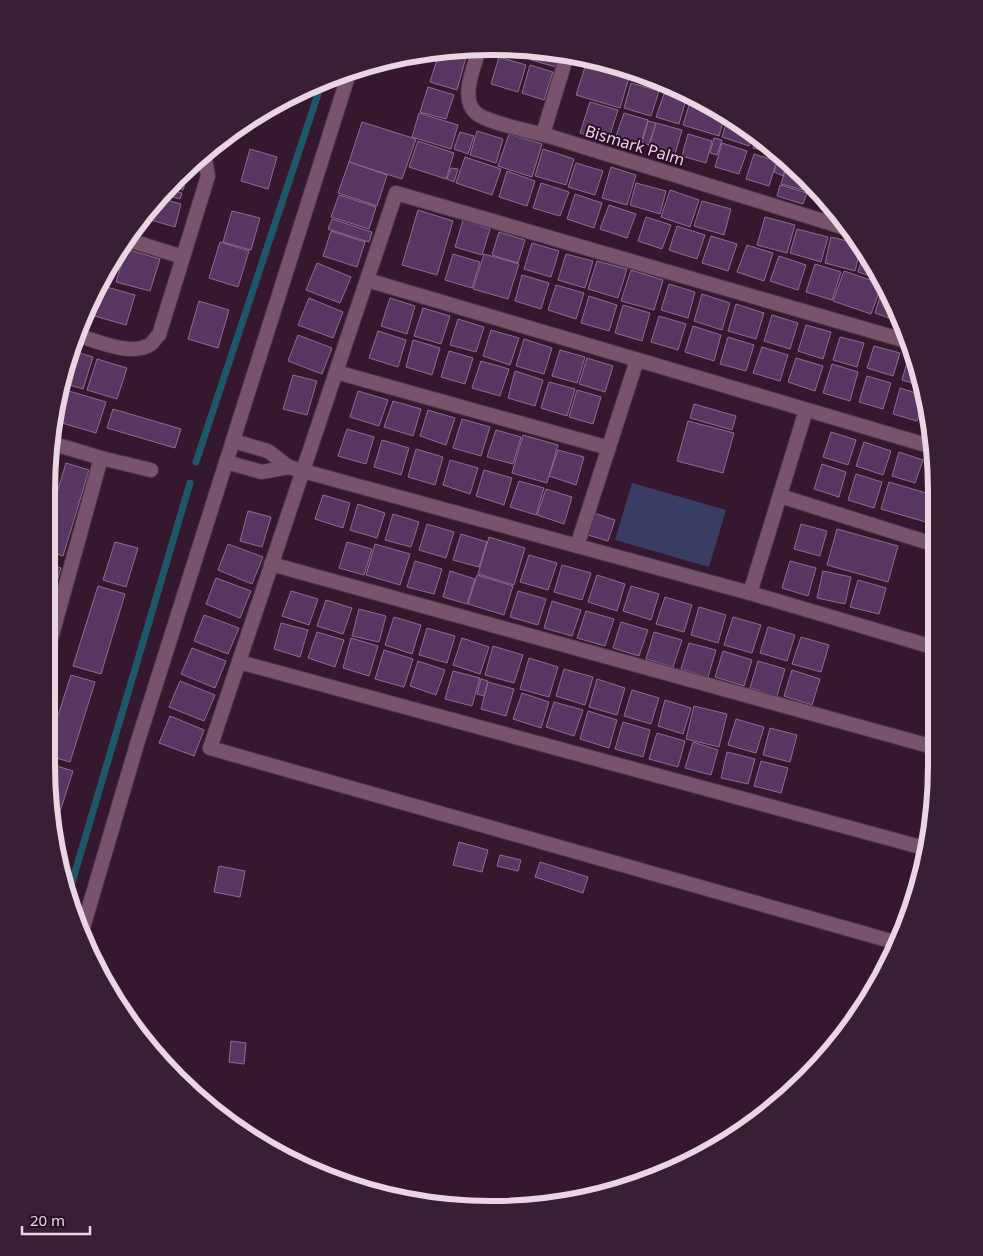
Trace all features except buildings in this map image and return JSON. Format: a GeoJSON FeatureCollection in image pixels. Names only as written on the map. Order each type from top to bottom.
{"type":"FeatureCollection","features":[{"type":"Feature","properties":{"kind":"street","name":"Bismark Palm"},"geometry":{"type":"LineString","coordinates":[[477,56],[468,94],[470,104],[476,113],[486,119],[543,134],[838,225]]}},
{"type":"Feature","properties":{"kind":"street"},"geometry":{"type":"LineString","coordinates":[[543,134],[565,61]]}},
{"type":"Feature","properties":{"kind":"street"},"geometry":{"type":"LineString","coordinates":[[84,922],[137,744],[347,79]]}},
{"type":"Feature","properties":{"kind":"street"},"geometry":{"type":"LineString","coordinates":[[83,337],[131,349],[143,348],[158,335],[208,176],[205,162]]}},
{"type":"Feature","properties":{"kind":"street"},"geometry":{"type":"LineString","coordinates":[[891,941],[210,748],[396,193],[901,339]]}},
{"type":"Feature","properties":{"kind":"street"},"geometry":{"type":"LineString","coordinates":[[134,242],[183,257]]}},
{"type":"Feature","properties":{"kind":"street"},"geometry":{"type":"LineString","coordinates":[[367,280],[925,445]]}},
{"type":"Feature","properties":{"kind":"street"},"geometry":{"type":"LineString","coordinates":[[577,546],[637,360]]}},
{"type":"Feature","properties":{"kind":"street"},"geometry":{"type":"LineString","coordinates":[[336,372],[609,448]]}},
{"type":"Feature","properties":{"kind":"street"},"geometry":{"type":"LineString","coordinates":[[750,593],[806,410]]}},
{"type":"Feature","properties":{"kind":"street"},"geometry":{"type":"LineString","coordinates":[[233,441],[268,451],[289,467],[750,593],[928,646]]}},
{"type":"Feature","properties":{"kind":"street"},"geometry":{"type":"LineString","coordinates":[[58,444],[101,458],[150,470]]}},
{"type":"Feature","properties":{"kind":"street"},"geometry":{"type":"LineString","coordinates":[[55,624],[101,458]]}},
{"type":"Feature","properties":{"kind":"street"},"geometry":{"type":"LineString","coordinates":[[226,462],[262,472],[289,467]]}},
{"type":"Feature","properties":{"kind":"street"},"geometry":{"type":"LineString","coordinates":[[780,496],[928,542]]}},
{"type":"Feature","properties":{"kind":"street"},"geometry":{"type":"LineString","coordinates":[[271,564],[928,746]]}},
{"type":"Feature","properties":{"kind":"street"},"geometry":{"type":"LineString","coordinates":[[239,662],[920,847]]}},
{"type":"Feature","properties":{"kind":"shaded area"},"geometry":{"type":"Polygon","coordinates":[[[632,483],[726,510],[709,567],[615,540],[632,483]]]}},
{"type":"Feature","properties":{"kind":"waterway"},"geometry":{"type":"LineString","coordinates":[[196,462],[319,90]]}},
{"type":"Feature","properties":{"kind":"waterway"},"geometry":{"type":"LineString","coordinates":[[72,883],[190,483]]}}]}
